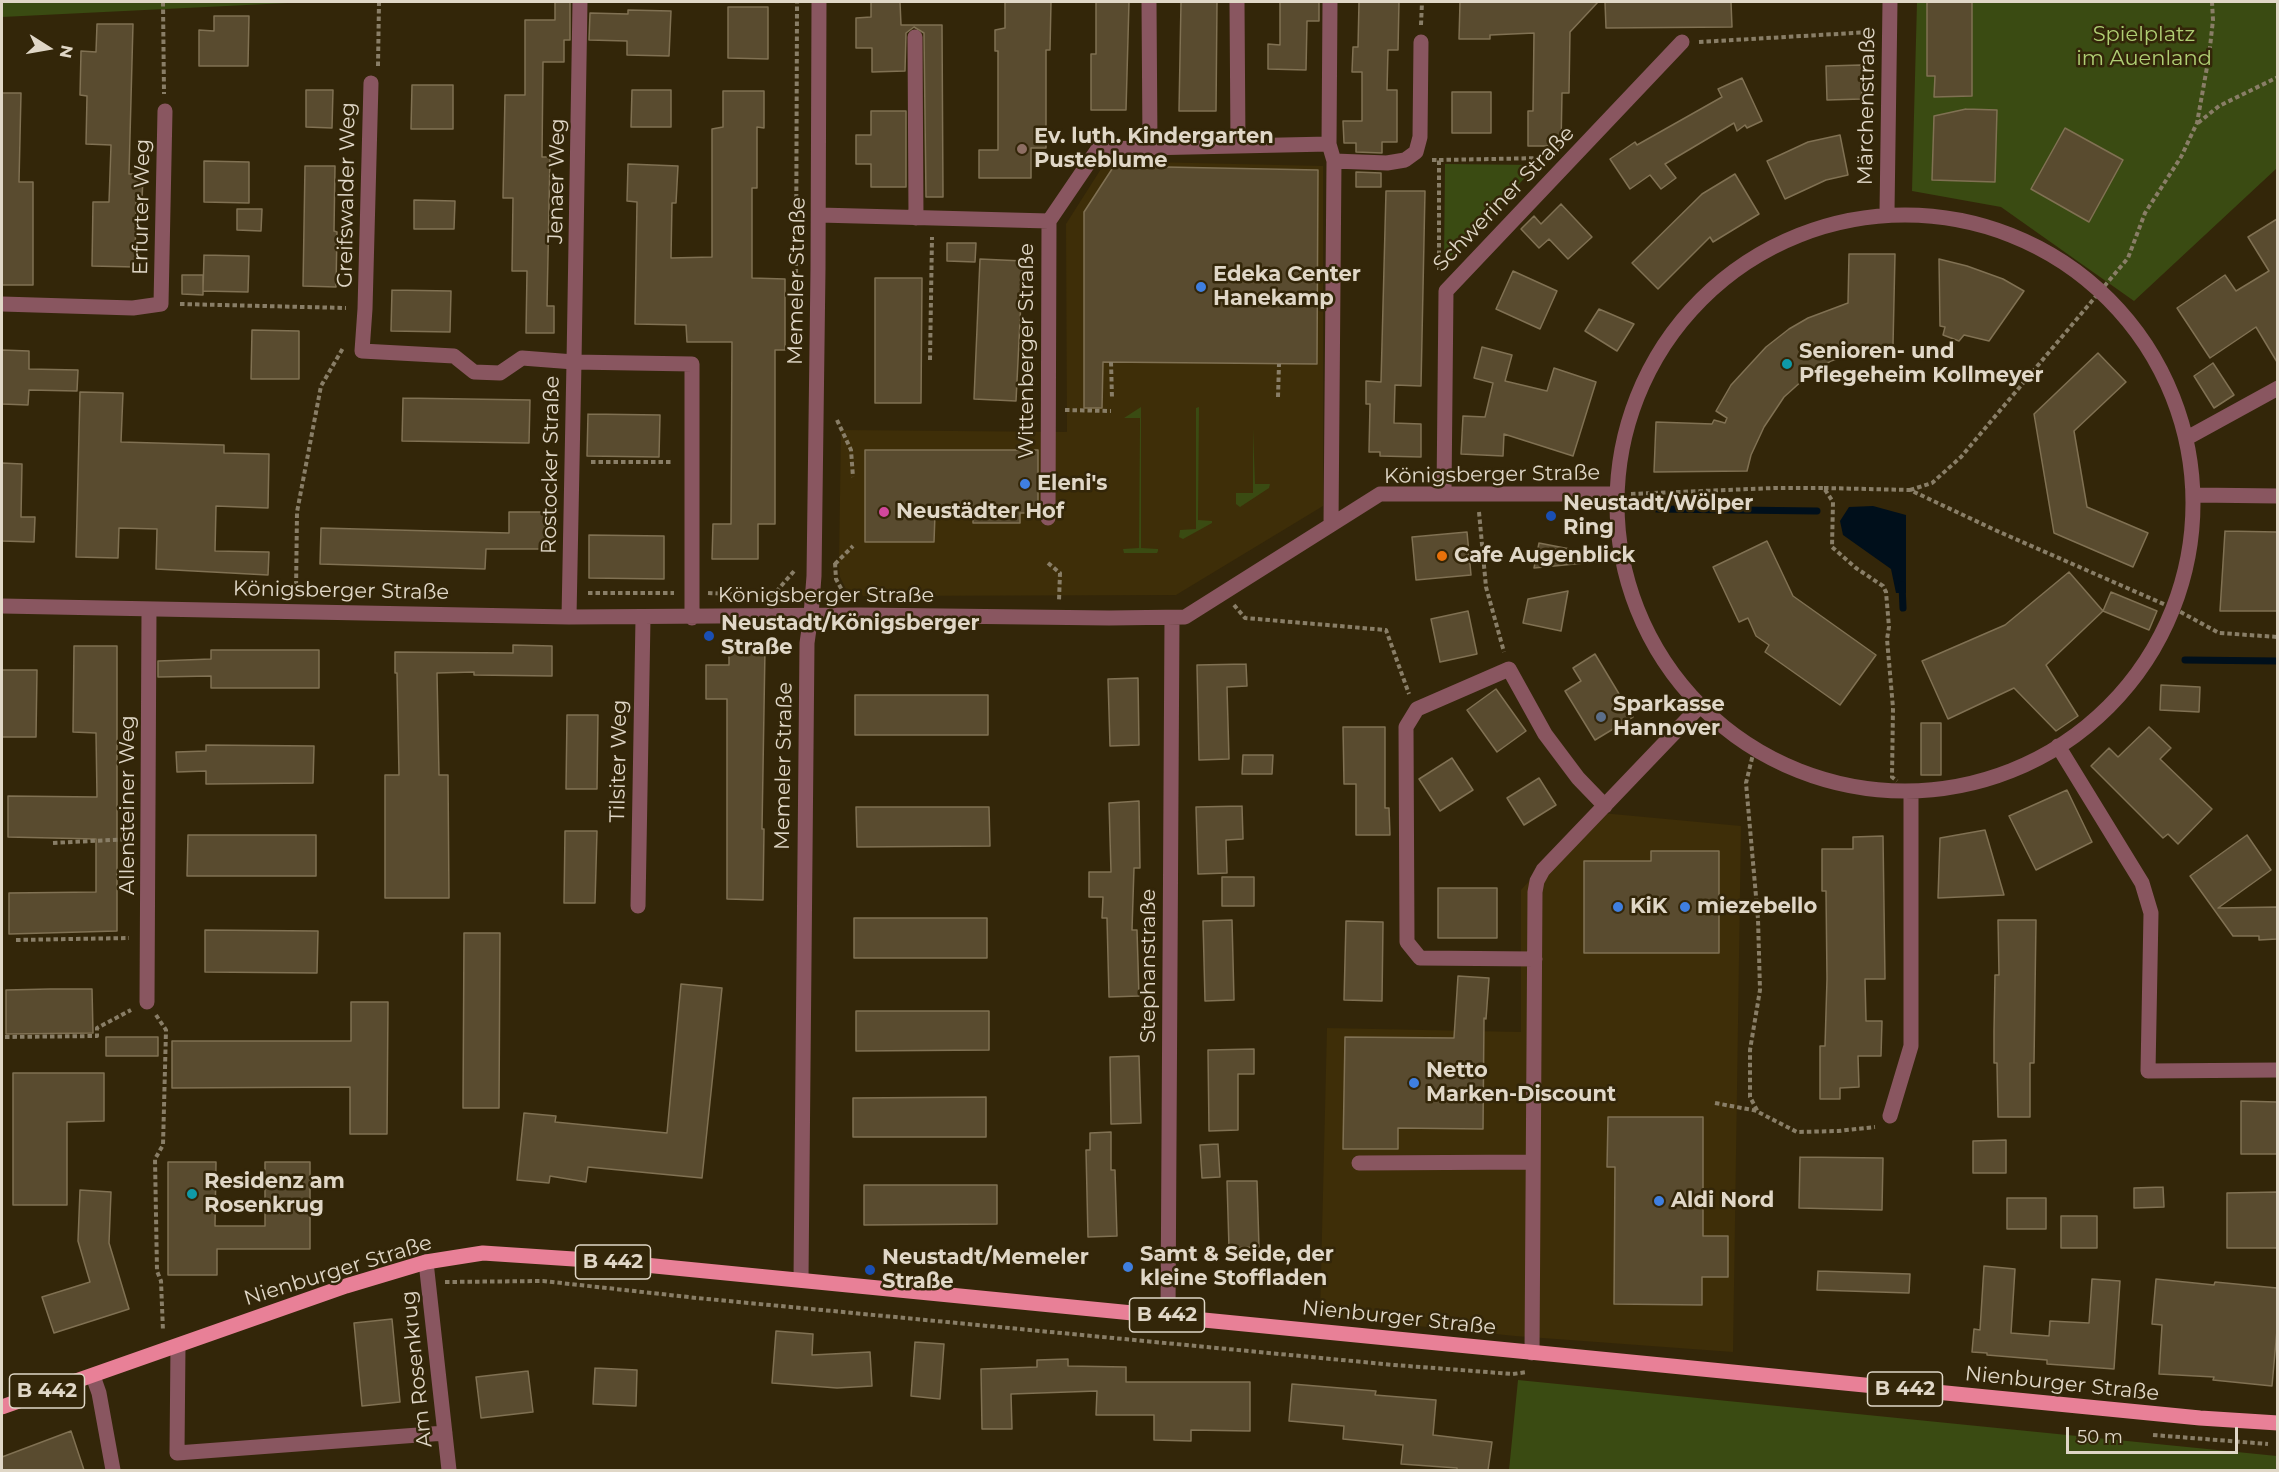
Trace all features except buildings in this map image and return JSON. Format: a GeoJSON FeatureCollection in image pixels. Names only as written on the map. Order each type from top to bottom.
{"type":"FeatureCollection","features":[{"type":"Feature","properties":{"kind":"main road","name":"Nienburger Straße"},"geometry":{"type":"LineString","coordinates":[[2,1407],[346,1286],[426,1262],[483,1253],[604,1261],[2200,1418],[2277,1423]]}},
{"type":"Feature","properties":{"kind":"street","name":"Jenaer Weg"},"geometry":{"type":"LineString","coordinates":[[574,362],[580,2]]}},
{"type":"Feature","properties":{"kind":"street","name":"Memeler Straße"},"geometry":{"type":"LineString","coordinates":[[801,1280],[807,643],[814,576],[819,215],[819,2]]}},
{"type":"Feature","properties":{"kind":"street"},"geometry":{"type":"LineString","coordinates":[[1149,2],[1150,147]]}},
{"type":"Feature","properties":{"kind":"street"},"geometry":{"type":"LineString","coordinates":[[1237,2],[1238,146]]}},
{"type":"Feature","properties":{"kind":"street"},"geometry":{"type":"LineString","coordinates":[[1330,2],[1329,144],[1334,161],[1332,525]]}},
{"type":"Feature","properties":{"kind":"street","name":"Märchenstraße"},"geometry":{"type":"LineString","coordinates":[[1887,212],[1890,2]]}},
{"type":"Feature","properties":{"kind":"street"},"geometry":{"type":"LineString","coordinates":[[915,37],[916,218]]}},
{"type":"Feature","properties":{"kind":"street"},"geometry":{"type":"LineString","coordinates":[[1334,161],[1387,163],[1405,160],[1416,152],[1420,138],[1421,42]]}},
{"type":"Feature","properties":{"kind":"street","name":"Schweriner Straße"},"geometry":{"type":"LineString","coordinates":[[1444,493],[1446,291],[1682,42]]}},
{"type":"Feature","properties":{"kind":"street","name":"Greifswalder Weg"},"geometry":{"type":"LineString","coordinates":[[366,309],[371,83]]}},
{"type":"Feature","properties":{"kind":"street","name":"Erfurter Weg"},"geometry":{"type":"LineString","coordinates":[[161,304],[165,111]]}},
{"type":"Feature","properties":{"kind":"street","name":"Wittenberger Straße"},"geometry":{"type":"LineString","coordinates":[[1048,518],[1048,221],[1098,149],[1329,144]]}},
{"type":"Feature","properties":{"kind":"street"},"geometry":{"type":"LineString","coordinates":[[1887,212],[1944,217],[2001,230],[2058,259],[2099,291],[2140,337],[2168,383],[2187,438],[2196,495],[2194,530],[2175,609],[2155,647],[2131,683],[2097,718],[2058,746],[2016,769],[1944,789],[1911,793],[1864,790],[1824,782],[1788,768],[1754,750],[1699,707],[1672,671],[1647,630],[1628,584],[1618,535],[1615,494],[1619,451],[1629,413],[1647,375],[1672,334],[1717,282],[1764,249],[1809,229],[1887,212]]}},
{"type":"Feature","properties":{"kind":"street","name":"Wittenberger Straße"},"geometry":{"type":"LineString","coordinates":[[819,215],[1048,221]]}},
{"type":"Feature","properties":{"kind":"street"},"geometry":{"type":"LineString","coordinates":[[2,304],[133,308],[161,304]]}},
{"type":"Feature","properties":{"kind":"street","name":"Rostocker Straße"},"geometry":{"type":"LineString","coordinates":[[366,309],[362,351],[454,356],[474,372],[500,373],[522,358],[574,362],[569,617]]}},
{"type":"Feature","properties":{"kind":"street"},"geometry":{"type":"LineString","coordinates":[[574,362],[692,364],[692,618]]}},
{"type":"Feature","properties":{"kind":"street"},"geometry":{"type":"LineString","coordinates":[[2187,438],[2277,388]]}},
{"type":"Feature","properties":{"kind":"street","name":"Königsberger Straße"},"geometry":{"type":"LineString","coordinates":[[2,606],[643,618],[861,615],[1172,618],[1185,617],[1380,494],[1615,494]]}},
{"type":"Feature","properties":{"kind":"street"},"geometry":{"type":"LineString","coordinates":[[2196,495],[2277,496]]}},
{"type":"Feature","properties":{"kind":"street","name":"Allensteiner Weg"},"geometry":{"type":"LineString","coordinates":[[147,1002],[149,609]]}},
{"type":"Feature","properties":{"kind":"street","name":"Tilsiter Weg"},"geometry":{"type":"LineString","coordinates":[[638,906],[643,618]]}},
{"type":"Feature","properties":{"kind":"street","name":"Stephanstraße"},"geometry":{"type":"LineString","coordinates":[[1168,1315],[1172,618]]}},
{"type":"Feature","properties":{"kind":"street"},"geometry":{"type":"LineString","coordinates":[[1535,959],[1420,958],[1407,942],[1406,727],[1417,709],[1509,669],[1545,734],[1578,778],[1605,806]]}},
{"type":"Feature","properties":{"kind":"street"},"geometry":{"type":"LineString","coordinates":[[1532,1353],[1535,892],[1537,881],[1544,870],[1699,707]]}},
{"type":"Feature","properties":{"kind":"street"},"geometry":{"type":"LineString","coordinates":[[2058,746],[2142,883],[2151,913],[2148,1071],[2277,1070]]}},
{"type":"Feature","properties":{"kind":"street"},"geometry":{"type":"LineString","coordinates":[[1890,1116],[1911,1046],[1911,793]]}},
{"type":"Feature","properties":{"kind":"street"},"geometry":{"type":"LineString","coordinates":[[1359,1163],[1533,1161]]}},
{"type":"Feature","properties":{"kind":"street","name":"Am Rosenkrug"},"geometry":{"type":"LineString","coordinates":[[426,1262],[449,1470]]}},
{"type":"Feature","properties":{"kind":"street"},"geometry":{"type":"LineString","coordinates":[[171,1348],[177,1453],[445,1433]]}},
{"type":"Feature","properties":{"kind":"street"},"geometry":{"type":"LineString","coordinates":[[93,1376],[99,1393],[113,1470]]}},
{"type":"Feature","properties":{"kind":"path"},"geometry":{"type":"LineString","coordinates":[[163,2],[162,76],[165,111]]}},
{"type":"Feature","properties":{"kind":"path"},"geometry":{"type":"LineString","coordinates":[[371,83],[378,65],[379,2]]}},
{"type":"Feature","properties":{"kind":"path"},"geometry":{"type":"LineString","coordinates":[[796,304],[797,2]]}},
{"type":"Feature","properties":{"kind":"path"},"geometry":{"type":"LineString","coordinates":[[1615,494],[1774,488],[1910,490],[1932,483],[1961,457],[2128,258],[2145,213],[2181,157],[2198,123],[2213,20],[2212,2]]}},
{"type":"Feature","properties":{"kind":"path"},"geometry":{"type":"LineString","coordinates":[[1682,42],[1890,31]]}},
{"type":"Feature","properties":{"kind":"path"},"geometry":{"type":"LineString","coordinates":[[2198,123],[2219,106],[2277,77]]}},
{"type":"Feature","properties":{"kind":"path"},"geometry":{"type":"LineString","coordinates":[[1416,152],[1425,160],[1552,158],[1562,170]]}},
{"type":"Feature","properties":{"kind":"path"},"geometry":{"type":"LineString","coordinates":[[1439,160],[1439,281],[1446,291]]}},
{"type":"Feature","properties":{"kind":"path"},"geometry":{"type":"LineString","coordinates":[[930,360],[933,218]]}},
{"type":"Feature","properties":{"kind":"path"},"geometry":{"type":"LineString","coordinates":[[161,304],[366,309]]}},
{"type":"Feature","properties":{"kind":"path"},"geometry":{"type":"LineString","coordinates":[[296,610],[297,512],[321,387],[349,338]]}},
{"type":"Feature","properties":{"kind":"path"},"geometry":{"type":"LineString","coordinates":[[1111,362],[1112,398]]}},
{"type":"Feature","properties":{"kind":"path"},"geometry":{"type":"LineString","coordinates":[[1278,397],[1279,364]]}},
{"type":"Feature","properties":{"kind":"path"},"geometry":{"type":"LineString","coordinates":[[837,408],[837,432]]}},
{"type":"Feature","properties":{"kind":"path"},"geometry":{"type":"LineString","coordinates":[[1049,410],[1111,411]]}},
{"type":"Feature","properties":{"kind":"path"},"geometry":{"type":"LineString","coordinates":[[837,420],[851,450],[853,477]]}},
{"type":"Feature","properties":{"kind":"path"},"geometry":{"type":"LineString","coordinates":[[572,462],[692,462]]}},
{"type":"Feature","properties":{"kind":"path"},"geometry":{"type":"LineString","coordinates":[[1824,488],[1833,502],[1832,547],[1856,568],[1883,586],[1886,592],[1887,639],[1893,708],[1892,777],[1911,793]]}},
{"type":"Feature","properties":{"kind":"path"},"geometry":{"type":"LineString","coordinates":[[1910,490],[2175,609],[2219,633],[2277,636]]}},
{"type":"Feature","properties":{"kind":"path"},"geometry":{"type":"LineString","coordinates":[[1477,493],[1486,586],[1509,669]]}},
{"type":"Feature","properties":{"kind":"path"},"geometry":{"type":"LineString","coordinates":[[835,564],[853,546]]}},
{"type":"Feature","properties":{"kind":"path"},"geometry":{"type":"LineString","coordinates":[[835,552],[836,579],[843,592],[860,597],[861,615]]}},
{"type":"Feature","properties":{"kind":"path"},"geometry":{"type":"LineString","coordinates":[[569,593],[761,595],[775,592],[795,570],[795,563]]}},
{"type":"Feature","properties":{"kind":"path"},"geometry":{"type":"LineString","coordinates":[[1048,563],[1060,573],[1059,617]]}},
{"type":"Feature","properties":{"kind":"path"},"geometry":{"type":"LineString","coordinates":[[1224,593],[1245,618],[1386,630],[1409,694],[1417,709]]}},
{"type":"Feature","properties":{"kind":"path"},"geometry":{"type":"LineString","coordinates":[[760,616],[761,595]]}},
{"type":"Feature","properties":{"kind":"path"},"geometry":{"type":"LineString","coordinates":[[1754,750],[1746,783],[1758,919],[1760,990],[1749,1050],[1750,1096],[1758,1112]]}},
{"type":"Feature","properties":{"kind":"path"},"geometry":{"type":"LineString","coordinates":[[53,843],[149,838]]}},
{"type":"Feature","properties":{"kind":"path"},"geometry":{"type":"LineString","coordinates":[[16,940],[148,938]]}},
{"type":"Feature","properties":{"kind":"path"},"geometry":{"type":"LineString","coordinates":[[5,1037],[97,1036],[97,1028],[147,1002],[166,1029],[163,1144],[155,1158],[157,1271],[161,1281],[171,1348]]}},
{"type":"Feature","properties":{"kind":"path"},"geometry":{"type":"LineString","coordinates":[[1715,1103],[1758,1112],[1797,1132],[1875,1127],[1890,1116]]}},
{"type":"Feature","properties":{"kind":"path"},"geometry":{"type":"LineString","coordinates":[[429,1282],[543,1281],[1394,1365],[1513,1374],[1532,1371]]}},
{"type":"Feature","properties":{"kind":"path"},"geometry":{"type":"LineString","coordinates":[[2145,1434],[2277,1444]]}},
{"type":"Feature","properties":{"kind":"shaded area"},"geometry":{"type":"Polygon","coordinates":[[[1106,161],[1323,166],[1323,506],[1176,595],[863,596],[859,591],[846,589],[840,577],[839,562],[841,430],[1067,432],[1066,224],[1106,161]]]}},
{"type":"Feature","properties":{"kind":"shaded area"},"geometry":{"type":"Polygon","coordinates":[[[1591,812],[1741,826],[1733,1352],[1515,1336],[1320,1316],[1327,1028],[1521,1032],[1521,890],[1591,812]]]}},
{"type":"Feature","properties":{"kind":"green space"},"geometry":{"type":"Polygon","coordinates":[[[2,2],[308,2],[2,17],[2,2]]]}},
{"type":"Feature","properties":{"kind":"green space","name":"Spielplatz im Auenland"},"geometry":{"type":"Polygon","coordinates":[[[1917,2],[2277,2],[2277,168],[2134,301],[2001,207],[1912,191],[1917,2]]]}},
{"type":"Feature","properties":{"kind":"green space"},"geometry":{"type":"Polygon","coordinates":[[[1445,164],[1537,165],[1444,263],[1445,164]]]}},
{"type":"Feature","properties":{"kind":"green space"},"geometry":{"type":"Polygon","coordinates":[[[1141,407],[1141,548],[1158,549],[1158,551],[1157,553],[1124,553],[1123,549],[1139,548],[1140,418],[1124,418],[1141,407]]]}},
{"type":"Feature","properties":{"kind":"green space"},"geometry":{"type":"Polygon","coordinates":[[[1199,407],[1198,520],[1212,521],[1212,523],[1183,539],[1179,537],[1180,530],[1196,529],[1196,408],[1199,407]]]}},
{"type":"Feature","properties":{"kind":"green space"},"geometry":{"type":"Polygon","coordinates":[[[1253,428],[1255,484],[1270,484],[1269,488],[1240,507],[1236,504],[1236,493],[1253,493],[1253,428]]]}},
{"type":"Feature","properties":{"kind":"green space"},"geometry":{"type":"Polygon","coordinates":[[[1518,1380],[2277,1456],[2277,1470],[1509,1470],[1518,1380]]]}},
{"type":"Feature","properties":{"kind":"water"},"geometry":{"type":"Polygon","coordinates":[[[1873,506],[1906,515],[1906,593],[1896,593],[1891,569],[1843,535],[1840,521],[1849,507],[1873,506]]]}},
{"type":"Feature","properties":{"kind":"waterway"},"geometry":{"type":"LineString","coordinates":[[1657,509],[1817,511]]}},
{"type":"Feature","properties":{"kind":"waterway"},"geometry":{"type":"LineString","coordinates":[[1902,585],[1903,608]]}},
{"type":"Feature","properties":{"kind":"waterway"},"geometry":{"type":"LineString","coordinates":[[2185,660],[2278,661]]}},
{"type":"Feature","properties":{"kind":"place","name":"Ev. luth. Kindergarten Pusteblume"},"geometry":{"type":"Point","coordinates":[1022,149]}},
{"type":"Feature","properties":{"kind":"place","name":"Edeka Center Hanekamp"},"geometry":{"type":"Point","coordinates":[1201,287]}},
{"type":"Feature","properties":{"kind":"place","name":"Senioren- und Pflegeheim Kollmeyer"},"geometry":{"type":"Point","coordinates":[1787,364]}},
{"type":"Feature","properties":{"kind":"place","name":"Eleni's"},"geometry":{"type":"Point","coordinates":[1025,484]}},
{"type":"Feature","properties":{"kind":"place","name":"Neustädter Hof"},"geometry":{"type":"Point","coordinates":[884,512]}},
{"type":"Feature","properties":{"kind":"place","name":"Neustadt/Wölper Ring"},"geometry":{"type":"Point","coordinates":[1551,516]}},
{"type":"Feature","properties":{"kind":"place","name":"Cafe Augenblick"},"geometry":{"type":"Point","coordinates":[1442,556]}},
{"type":"Feature","properties":{"kind":"place","name":"Neustadt/Königsberger Straße"},"geometry":{"type":"Point","coordinates":[709,636]}},
{"type":"Feature","properties":{"kind":"place","name":"Sparkasse Hannover"},"geometry":{"type":"Point","coordinates":[1601,717]}},
{"type":"Feature","properties":{"kind":"place","name":"KiK"},"geometry":{"type":"Point","coordinates":[1618,907]}},
{"type":"Feature","properties":{"kind":"place","name":"miezebello"},"geometry":{"type":"Point","coordinates":[1685,907]}},
{"type":"Feature","properties":{"kind":"place","name":"Netto Marken-Discount"},"geometry":{"type":"Point","coordinates":[1414,1083]}},
{"type":"Feature","properties":{"kind":"place","name":"Residenz am Rosenkrug"},"geometry":{"type":"Point","coordinates":[192,1194]}},
{"type":"Feature","properties":{"kind":"place","name":"Aldi Nord"},"geometry":{"type":"Point","coordinates":[1659,1201]}},
{"type":"Feature","properties":{"kind":"place","name":"Samt & Seide, der kleine Stoffladen"},"geometry":{"type":"Point","coordinates":[1128,1267]}},
{"type":"Feature","properties":{"kind":"place","name":"Neustadt/Memeler Straße"},"geometry":{"type":"Point","coordinates":[870,1270]}}]}
